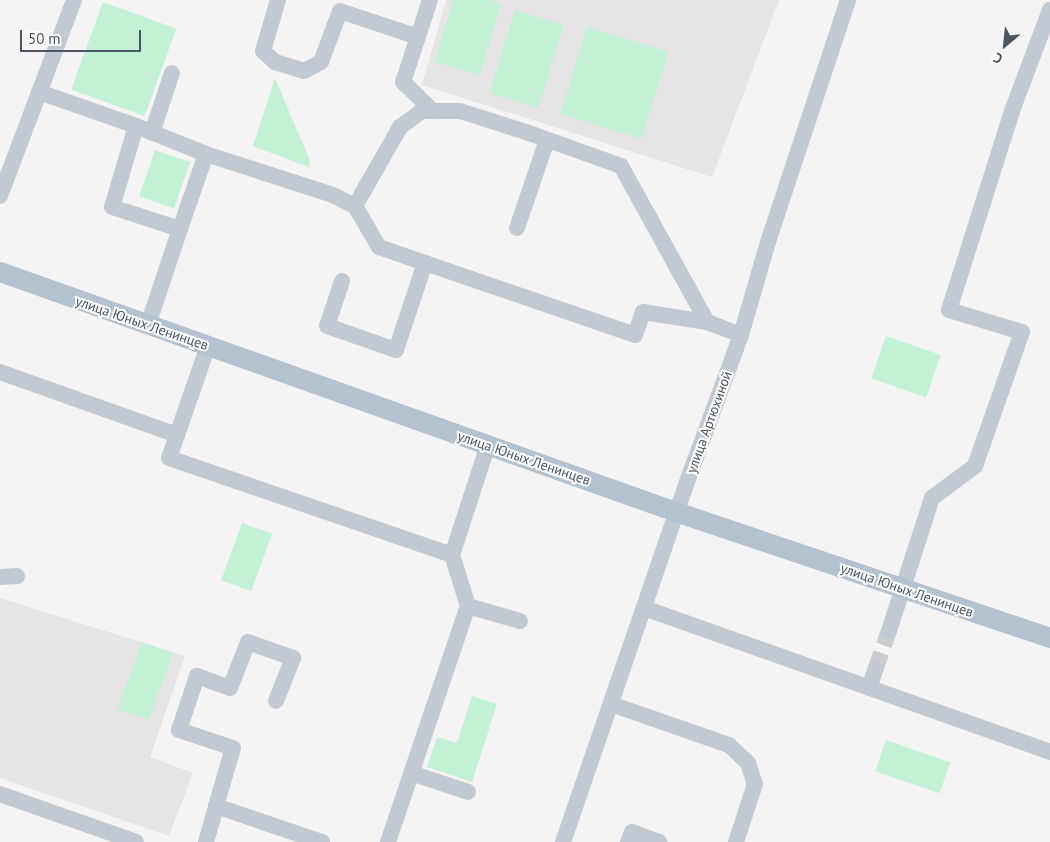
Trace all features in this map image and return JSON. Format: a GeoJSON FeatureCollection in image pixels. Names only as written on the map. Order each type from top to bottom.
{"type":"FeatureCollection","features":[{"type":"Feature","properties":{"kind":"main road","name":"улица Юных Ленинцев"},"geometry":{"type":"LineString","coordinates":[[0,272],[676,512],[1050,638]]}},
{"type":"Feature","properties":{"kind":"street"},"geometry":{"type":"LineString","coordinates":[[0,196],[74,0]]}},
{"type":"Feature","properties":{"kind":"street"},"geometry":{"type":"LineString","coordinates":[[278,0],[263,51],[275,62],[304,71],[321,62],[340,11],[418,37]]}},
{"type":"Feature","properties":{"kind":"street"},"geometry":{"type":"LineString","coordinates":[[430,0],[403,82],[433,111]]}},
{"type":"Feature","properties":{"kind":"street","name":"улица Артюхиной"},"geometry":{"type":"LineString","coordinates":[[563,842],[676,512],[741,335],[768,242],[848,0]]}},
{"type":"Feature","properties":{"kind":"street"},"geometry":{"type":"LineString","coordinates":[[889,631],[932,498],[975,466],[1022,332],[949,310],[1012,110],[1050,10]]}},
{"type":"Feature","properties":{"kind":"street"},"geometry":{"type":"LineString","coordinates":[[152,133],[172,73]]}},
{"type":"Feature","properties":{"kind":"street"},"geometry":{"type":"LineString","coordinates":[[39,92],[136,126],[206,154],[333,195],[355,206],[379,247],[425,263],[635,335],[643,312],[707,322],[741,335]]}},
{"type":"Feature","properties":{"kind":"street"},"geometry":{"type":"LineString","coordinates":[[355,206],[400,127],[422,110],[460,111],[621,166],[707,322]]}},
{"type":"Feature","properties":{"kind":"street"},"geometry":{"type":"LineString","coordinates":[[136,126],[112,207],[180,229],[206,154]]}},
{"type":"Feature","properties":{"kind":"street"},"geometry":{"type":"LineString","coordinates":[[517,228],[547,140]]}},
{"type":"Feature","properties":{"kind":"street"},"geometry":{"type":"LineString","coordinates":[[148,325],[182,223]]}},
{"type":"Feature","properties":{"kind":"street"},"geometry":{"type":"LineString","coordinates":[[342,280],[327,326],[396,350],[425,263]]}},
{"type":"Feature","properties":{"kind":"street"},"geometry":{"type":"LineString","coordinates":[[208,346],[169,458],[452,555]]}},
{"type":"Feature","properties":{"kind":"street"},"geometry":{"type":"LineString","coordinates":[[0,372],[177,435]]}},
{"type":"Feature","properties":{"kind":"street"},"geometry":{"type":"LineString","coordinates":[[388,842],[468,606],[452,555],[488,445]]}},
{"type":"Feature","properties":{"kind":"street"},"geometry":{"type":"LineString","coordinates":[[0,577],[17,576]]}},
{"type":"Feature","properties":{"kind":"street"},"geometry":{"type":"LineString","coordinates":[[468,606],[520,621]]}},
{"type":"Feature","properties":{"kind":"street"},"geometry":{"type":"LineString","coordinates":[[644,608],[1050,752]]}},
{"type":"Feature","properties":{"kind":"street"},"geometry":{"type":"LineString","coordinates":[[206,842],[233,748],[179,730],[198,676],[230,688],[248,642],[293,658],[276,701]]}},
{"type":"Feature","properties":{"kind":"street"},"geometry":{"type":"LineString","coordinates":[[869,688],[876,668]]}},
{"type":"Feature","properties":{"kind":"street"},"geometry":{"type":"LineString","coordinates":[[611,704],[730,745],[748,763],[755,784],[736,842]]}},
{"type":"Feature","properties":{"kind":"street"},"geometry":{"type":"LineString","coordinates":[[411,773],[468,792]]}},
{"type":"Feature","properties":{"kind":"street"},"geometry":{"type":"LineString","coordinates":[[0,794],[136,842]]}},
{"type":"Feature","properties":{"kind":"street"},"geometry":{"type":"LineString","coordinates":[[216,806],[322,842]]}},
{"type":"Feature","properties":{"kind":"street"},"geometry":{"type":"LineString","coordinates":[[628,842],[632,832],[659,842]]}},
{"type":"Feature","properties":{"kind":"shaded area"},"geometry":{"type":"Polygon","coordinates":[[[446,0],[779,0],[712,177],[422,85],[446,0]]]}},
{"type":"Feature","properties":{"kind":"shaded area"},"geometry":{"type":"Polygon","coordinates":[[[0,598],[185,656],[150,757],[193,773],[169,836],[0,778],[0,598]]]}},
{"type":"Feature","properties":{"kind":"green space"},"geometry":{"type":"Polygon","coordinates":[[[453,0],[489,0],[501,4],[480,75],[435,62],[453,0]]]}},
{"type":"Feature","properties":{"kind":"green space"},"geometry":{"type":"Polygon","coordinates":[[[103,2],[176,29],[144,116],[71,89],[103,2]]]}},
{"type":"Feature","properties":{"kind":"green space"},"geometry":{"type":"Polygon","coordinates":[[[515,10],[564,25],[538,108],[490,93],[515,10]]]}},
{"type":"Feature","properties":{"kind":"green space"},"geometry":{"type":"Polygon","coordinates":[[[587,27],[668,52],[642,139],[560,114],[587,27]]]}},
{"type":"Feature","properties":{"kind":"green space"},"geometry":{"type":"Polygon","coordinates":[[[275,78],[310,161],[309,167],[253,146],[275,78]]]}},
{"type":"Feature","properties":{"kind":"green space"},"geometry":{"type":"Polygon","coordinates":[[[155,150],[190,162],[174,208],[139,196],[155,150]]]}},
{"type":"Feature","properties":{"kind":"green space"},"geometry":{"type":"Polygon","coordinates":[[[886,336],[941,355],[926,397],[871,379],[886,336]]]}},
{"type":"Feature","properties":{"kind":"green space"},"geometry":{"type":"Polygon","coordinates":[[[242,523],[272,534],[251,591],[221,580],[242,523]]]}},
{"type":"Feature","properties":{"kind":"green space"},"geometry":{"type":"Polygon","coordinates":[[[142,642],[173,653],[149,720],[118,709],[142,642]]]}},
{"type":"Feature","properties":{"kind":"green space"},"geometry":{"type":"Polygon","coordinates":[[[472,696],[497,704],[472,782],[427,767],[437,737],[457,743],[472,696]]]}},
{"type":"Feature","properties":{"kind":"green space"},"geometry":{"type":"Polygon","coordinates":[[[886,740],[950,762],[940,793],[875,771],[886,740]]]}},
{"type":"Feature","properties":{"kind":"tunnel"},"geometry":{"type":"LineString","coordinates":[[876,668],[889,631]]}}]}
